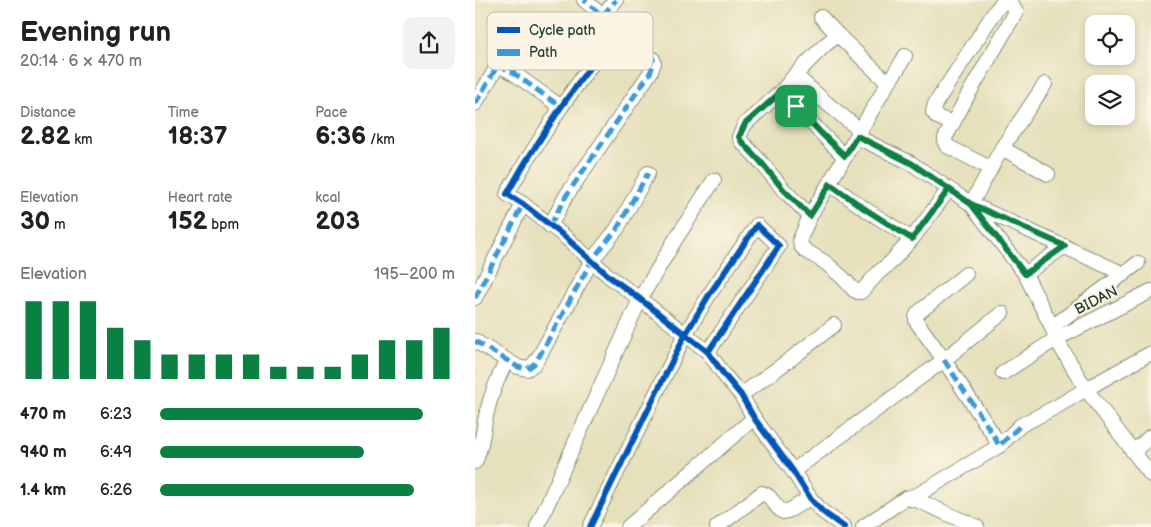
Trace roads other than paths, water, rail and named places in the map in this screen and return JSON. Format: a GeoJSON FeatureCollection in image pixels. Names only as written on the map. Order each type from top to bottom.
{"type":"FeatureCollection","features":[{"type":"Feature","properties":{"kind":"street"},"geometry":{"type":"LineString","coordinates":[[584,0],[598,12]]}},
{"type":"Feature","properties":{"kind":"street"},"geometry":{"type":"LineString","coordinates":[[606,12],[616,0]]}},
{"type":"Feature","properties":{"kind":"street"},"geometry":{"type":"LineString","coordinates":[[952,123],[935,115],[933,112],[935,104],[996,10],[1003,2],[1011,4],[1016,12],[945,138],[947,146],[990,168]]}},
{"type":"Feature","properties":{"kind":"street"},"geometry":{"type":"LineString","coordinates":[[821,17],[837,35],[888,83]]}},
{"type":"Feature","properties":{"kind":"street"},"geometry":{"type":"LineString","coordinates":[[810,216],[783,189],[739,137],[745,124],[782,91],[795,74],[837,35]]}},
{"type":"Feature","properties":{"kind":"street"},"geometry":{"type":"LineString","coordinates":[[905,56],[810,216],[800,239],[801,246],[826,263],[854,290],[861,292],[912,239],[949,189]]}},
{"type":"Feature","properties":{"kind":"street"},"geometry":{"type":"LineString","coordinates":[[475,104],[495,70]]}},
{"type":"Feature","properties":{"kind":"street"},"geometry":{"type":"LineString","coordinates":[[509,70],[561,107]]}},
{"type":"Feature","properties":{"kind":"street"},"geometry":{"type":"LineString","coordinates":[[588,70],[561,107],[507,194],[523,204],[610,277],[708,352],[741,395],[754,418],[811,498],[823,512],[844,527]]}},
{"type":"Feature","properties":{"kind":"street"},"geometry":{"type":"LineString","coordinates":[[550,226],[566,196],[651,70]]}},
{"type":"Feature","properties":{"kind":"street"},"geometry":{"type":"LineString","coordinates":[[795,74],[859,134],[911,163],[971,204],[1124,274]]}},
{"type":"Feature","properties":{"kind":"street"},"geometry":{"type":"LineString","coordinates":[[971,204],[1002,148],[1045,84]]}},
{"type":"Feature","properties":{"kind":"street"},"geometry":{"type":"LineString","coordinates":[[782,91],[845,156]]}},
{"type":"Feature","properties":{"kind":"street"},"geometry":{"type":"LineString","coordinates":[[1002,148],[1048,174]]}},
{"type":"Feature","properties":{"kind":"street"},"geometry":{"type":"LineString","coordinates":[[475,341],[518,367],[527,369],[534,364],[592,260],[617,229],[648,173]]}},
{"type":"Feature","properties":{"kind":"street"},"geometry":{"type":"LineString","coordinates":[[537,527],[640,299],[713,180]]}},
{"type":"Feature","properties":{"kind":"street"},"geometry":{"type":"LineString","coordinates":[[830,184],[912,239]]}},
{"type":"Feature","properties":{"kind":"street"},"geometry":{"type":"LineString","coordinates":[[475,298],[523,204]]}},
{"type":"Feature","properties":{"kind":"street"},"geometry":{"type":"LineString","coordinates":[[971,204],[1025,274],[1054,333],[1086,389],[1151,475]]}},
{"type":"Feature","properties":{"kind":"street"},"geometry":{"type":"LineString","coordinates":[[595,525],[685,335],[709,294],[757,225],[779,246],[708,352]]}},
{"type":"Feature","properties":{"kind":"street"},"geometry":{"type":"LineString","coordinates":[[1025,274],[1065,246]]}},
{"type":"Feature","properties":{"kind":"street"},"geometry":{"type":"LineString","coordinates":[[1003,373],[1138,263]]}},
{"type":"Feature","properties":{"kind":"street"},"geometry":{"type":"LineString","coordinates":[[967,274],[918,313],[916,321],[944,360],[999,446]]}},
{"type":"Feature","properties":{"kind":"street","name":"BIDAN"},"geometry":{"type":"LineString","coordinates":[[1054,333],[1151,291]]}},
{"type":"Feature","properties":{"kind":"street"},"geometry":{"type":"LineString","coordinates":[[793,471],[944,360],[1003,313]]}},
{"type":"Feature","properties":{"kind":"street"},"geometry":{"type":"LineString","coordinates":[[741,395],[793,358],[834,325]]}},
{"type":"Feature","properties":{"kind":"street"},"geometry":{"type":"LineString","coordinates":[[863,527],[906,498],[919,494],[999,446],[1021,425],[1151,353]]}},
{"type":"Feature","properties":{"kind":"street"},"geometry":{"type":"LineString","coordinates":[[475,462],[499,374],[507,360]]}},
{"type":"Feature","properties":{"kind":"street"},"geometry":{"type":"LineString","coordinates":[[627,527],[754,418]]}},
{"type":"Feature","properties":{"kind":"street"},"geometry":{"type":"LineString","coordinates":[[1133,452],[1151,436]]}},
{"type":"Feature","properties":{"kind":"street"},"geometry":{"type":"LineString","coordinates":[[717,527],[762,493],[768,495],[778,509],[783,512],[811,498]]}},
{"type":"Feature","properties":{"kind":"street"},"geometry":{"type":"LineString","coordinates":[[906,498],[919,501],[977,527]]}}]}
